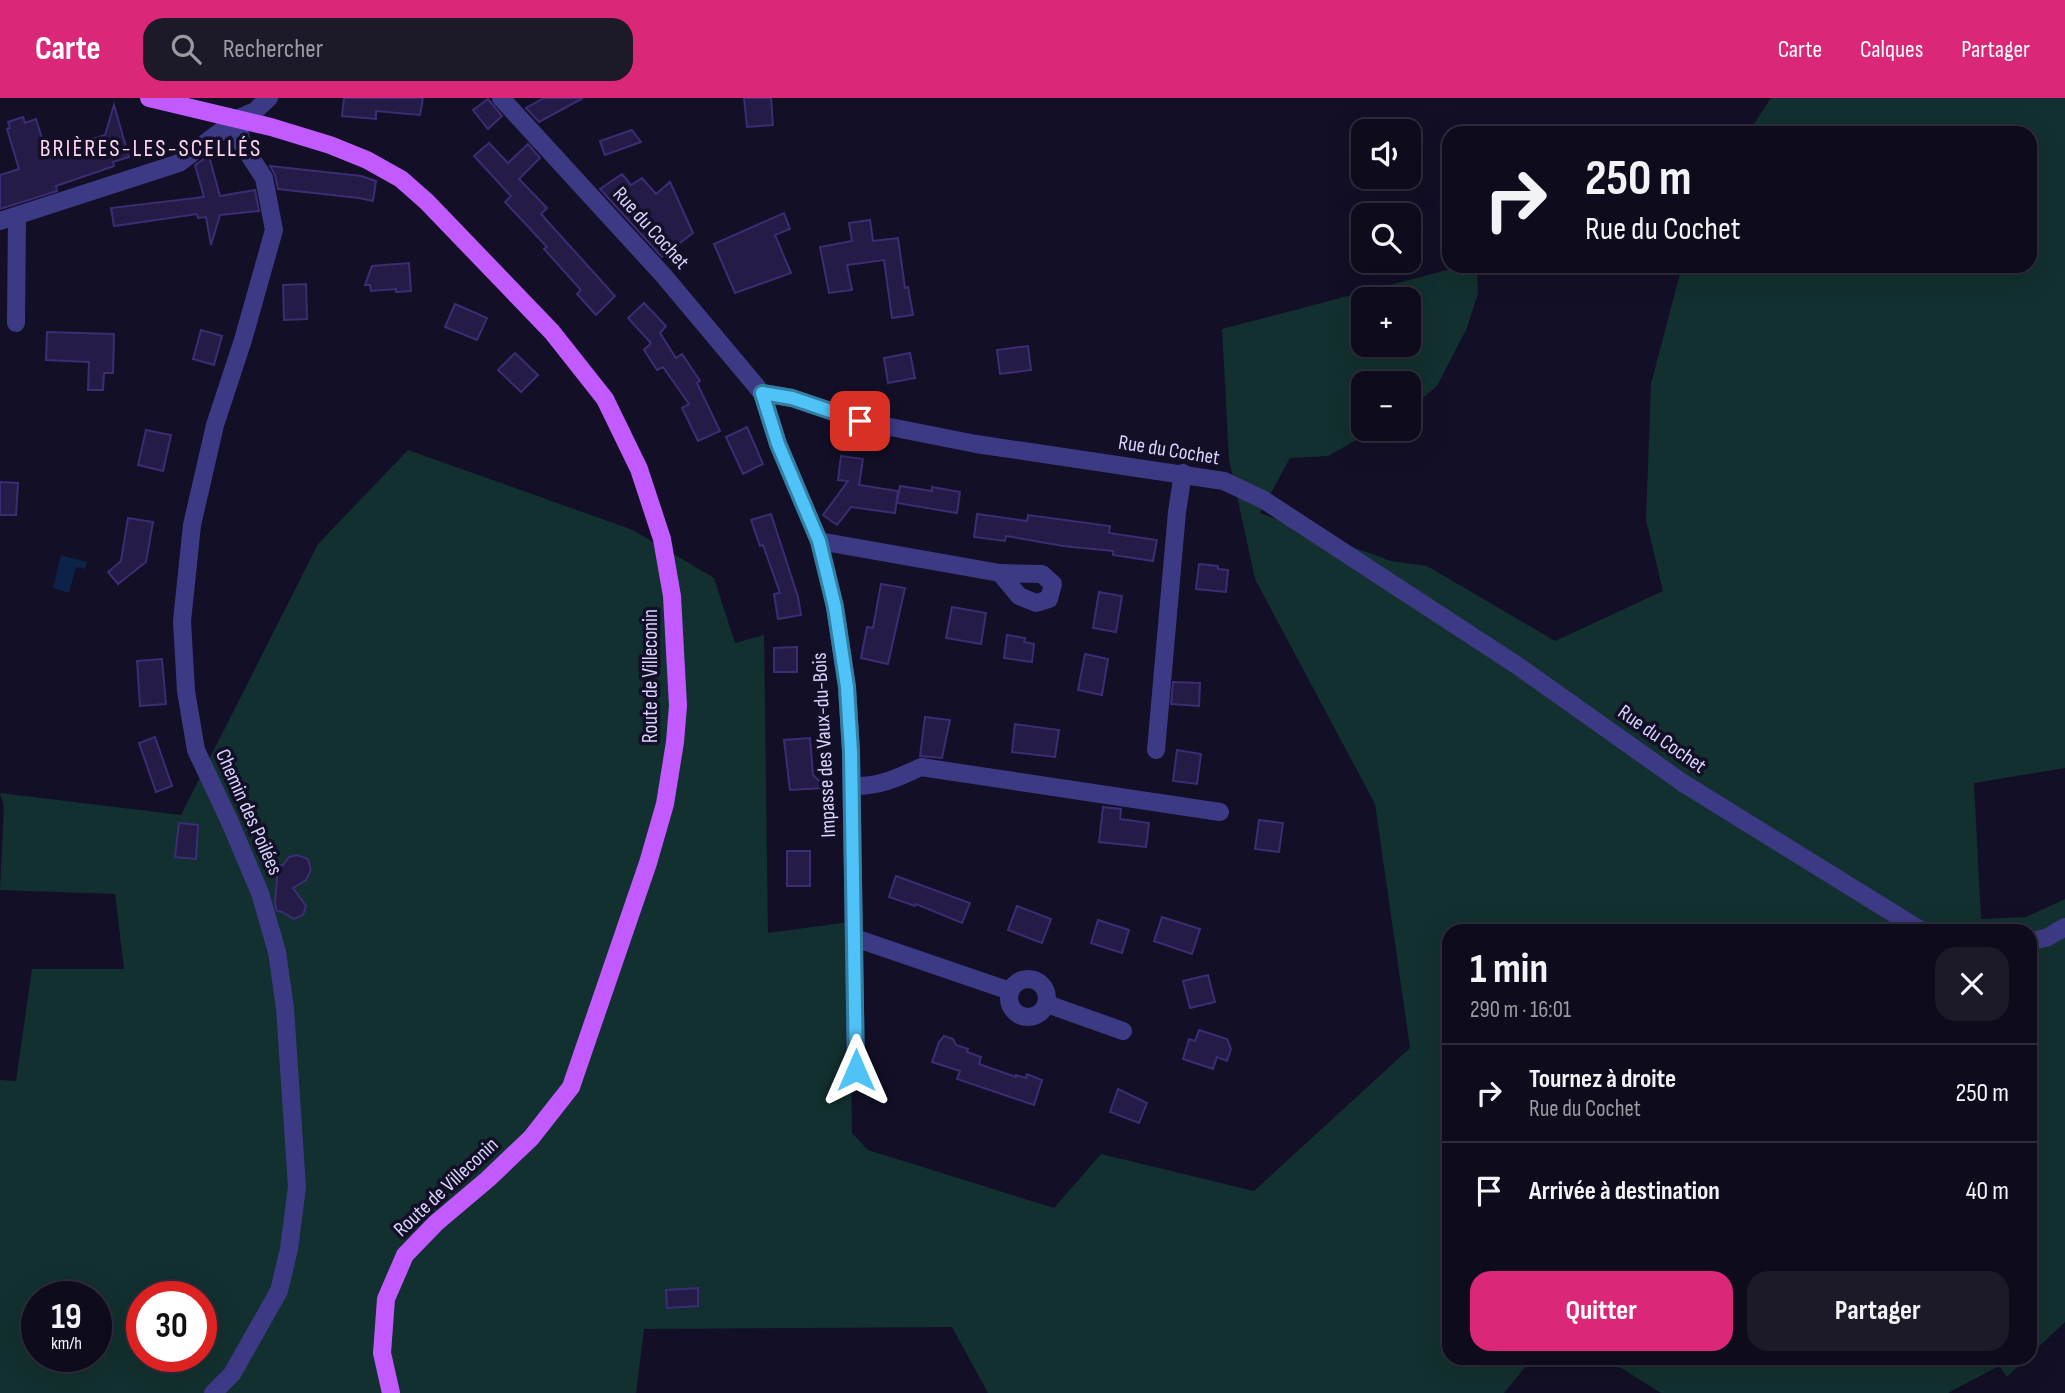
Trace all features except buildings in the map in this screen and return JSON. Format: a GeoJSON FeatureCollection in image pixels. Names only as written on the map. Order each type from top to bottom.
{"type":"FeatureCollection","features":[{"type":"Feature","properties":{"kind":"main road","name":"Route de Villeconin"},"geometry":{"type":"LineString","coordinates":[[149,98],[330,145],[367,160],[401,179],[427,202],[552,332],[605,399],[639,469],[662,539],[673,596],[678,706],[665,804],[648,863],[571,1087],[531,1138],[436,1223],[405,1255],[386,1299],[382,1353],[391,1393]]}},
{"type":"Feature","properties":{"kind":"street"},"geometry":{"type":"LineString","coordinates":[[16,323],[9,218],[179,163],[237,119],[255,111],[269,98]]}},
{"type":"Feature","properties":{"kind":"street","name":"Rue du Cochet"},"geometry":{"type":"LineString","coordinates":[[501,98],[664,276],[762,393],[792,398],[860,421],[976,444],[1224,481],[1264,500],[1518,666],[1683,783],[1911,924]]}},
{"type":"Feature","properties":{"kind":"street","name":"Chemin des Poilées"},"geometry":{"type":"LineString","coordinates":[[213,1393],[232,1374],[279,1291],[289,1249],[297,1187],[285,1008],[277,952],[258,889],[196,750],[186,691],[182,621],[192,525],[215,425],[243,340],[274,230],[264,178],[242,144],[237,119]]}},
{"type":"Feature","properties":{"kind":"street","name":"Impasse des Vaux-du-Bois"},"geometry":{"type":"LineString","coordinates":[[762,393],[778,444],[819,541],[835,607],[847,687],[852,786],[856,1070]]}},
{"type":"Feature","properties":{"kind":"street"},"geometry":{"type":"LineString","coordinates":[[1156,750],[1177,512],[1183,473]]}},
{"type":"Feature","properties":{"kind":"street"},"geometry":{"type":"LineString","coordinates":[[819,541],[1000,573]]}},
{"type":"Feature","properties":{"kind":"street"},"geometry":{"type":"LineString","coordinates":[[852,786],[871,787],[898,779],[921,767],[1220,812]]}},
{"type":"Feature","properties":{"kind":"street"},"geometry":{"type":"LineString","coordinates":[[2037,940],[2046,938],[2065,927]]}},
{"type":"Feature","properties":{"kind":"street"},"geometry":{"type":"LineString","coordinates":[[855,938],[1010,991]]}},
{"type":"Feature","properties":{"kind":"street"},"geometry":{"type":"LineString","coordinates":[[1031,979],[1038,981],[1046,991],[1046,1004],[1039,1014],[1027,1018],[1012,1009],[1008,997],[1018,981],[1031,979]]}},
{"type":"Feature","properties":{"kind":"street"},"geometry":{"type":"LineString","coordinates":[[1046,1004],[1123,1031]]}},
{"type":"Feature","properties":{"kind":"green space"},"geometry":{"type":"Polygon","coordinates":[[[1771,98],[2065,98],[2065,768],[1974,783],[1981,919],[2026,917],[2065,899],[2065,1322],[2037,1348],[2037,924],[1442,924],[1442,1365],[1527,1365],[1504,1393],[988,1393],[952,1327],[644,1329],[636,1393],[0,1393],[0,1080],[16,1081],[32,969],[124,969],[115,894],[0,890],[4,806],[0,793],[181,815],[318,544],[408,450],[633,530],[714,578],[735,643],[764,635],[768,933],[849,922],[852,1133],[868,1150],[1054,1208],[1101,1154],[1254,1191],[1410,1048],[1375,804],[1255,579],[1229,459],[1222,329],[1351,295],[1351,357],[1421,357],[1421,287],[1382,287],[1442,271],[1477,273],[1478,293],[1467,328],[1437,386],[1421,400],[1421,371],[1351,371],[1351,441],[1355,441],[1328,456],[1290,458],[1260,513],[1391,561],[1427,566],[1555,641],[1663,591],[1646,520],[1651,384],[1680,273],[2037,273],[2037,126],[1753,126],[1771,98]]]}},
{"type":"Feature","properties":{"kind":"green space"},"geometry":{"type":"Polygon","coordinates":[[[1616,1365],[2020,1365],[2007,1377],[1999,1366],[1948,1393],[1661,1393],[1616,1365]]]}},
{"type":"Feature","properties":{"kind":"water"},"geometry":{"type":"Polygon","coordinates":[[[61,555],[87,562],[85,569],[76,567],[69,593],[53,588],[61,555]]]}},
{"type":"Feature","properties":{"kind":"district","name":"BRIÈRES-LES-SCELLÉS"},"geometry":{"type":"Point","coordinates":[151,148]}},
{"type":"Feature","properties":{"kind":"route"},"geometry":{"type":"LineString","coordinates":[[856,1070],[851,752],[847,687],[835,607],[819,541],[778,444],[762,393],[792,398],[860,421]]}}]}
